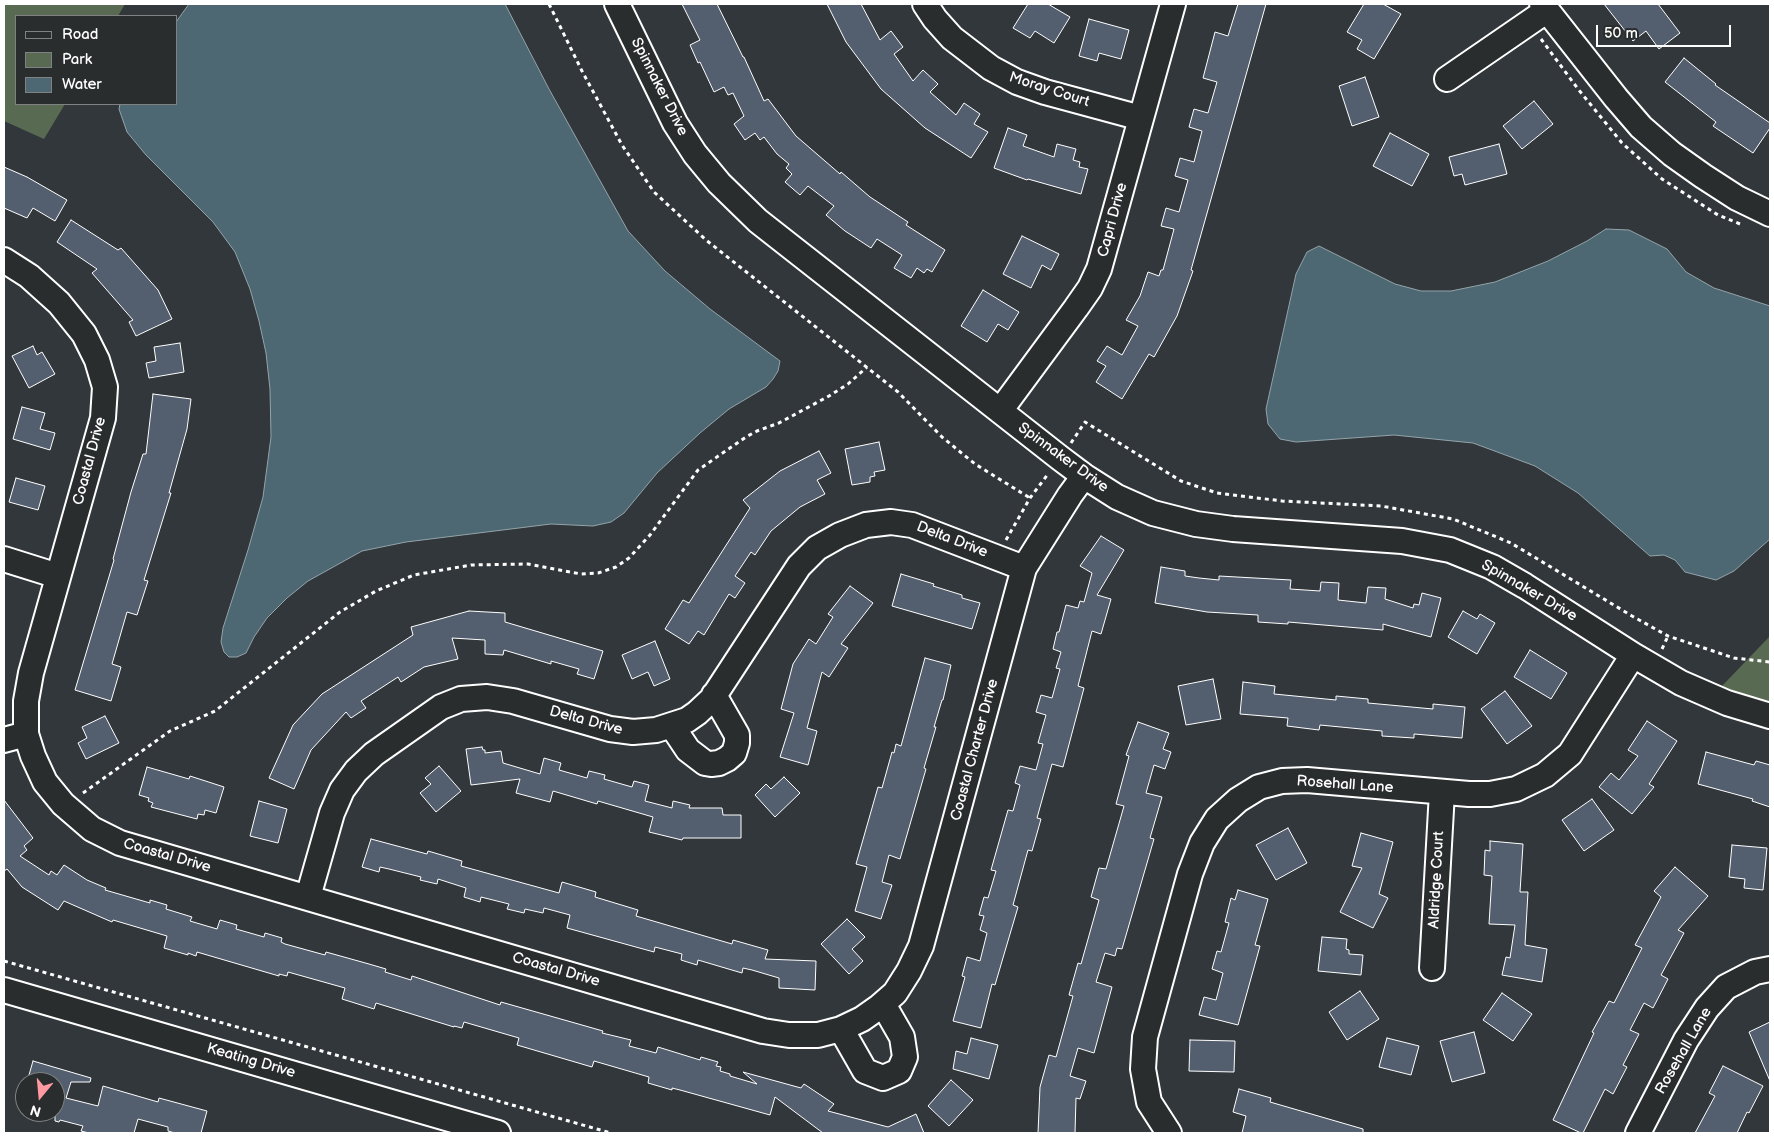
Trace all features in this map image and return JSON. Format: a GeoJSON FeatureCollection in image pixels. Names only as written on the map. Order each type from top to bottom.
{"type":"FeatureCollection","features":[{"type":"Feature","properties":{"kind":"street","name":"Spinnaker Drive"},"geometry":{"type":"LineString","coordinates":[[617,4],[674,123],[695,154],[719,183],[758,222],[1084,476],[1117,497],[1153,513],[1196,524],[1234,529],[1402,541],[1450,550],[1492,567],[1633,655],[1681,682],[1727,702],[1770,716]]}},
{"type":"Feature","properties":{"kind":"street","name":"Moray Court"},"geometry":{"type":"LineString","coordinates":[[925,4],[952,38],[990,68],[1017,82],[1044,92],[1141,118]]}},
{"type":"Feature","properties":{"kind":"street","name":"Capri Drive"},"geometry":{"type":"LineString","coordinates":[[1000,411],[1076,308],[1100,269],[1173,4]]}},
{"type":"Feature","properties":{"kind":"street"},"geometry":{"type":"LineString","coordinates":[[1447,79],[1544,7],[1641,127],[1672,154],[1702,176],[1737,198],[1770,214]]}},
{"type":"Feature","properties":{"kind":"street","name":"Coastal Drive"},"geometry":{"type":"LineString","coordinates":[[4,260],[29,276],[59,303],[84,334],[97,360],[105,387],[103,418],[31,673],[26,701],[26,734],[33,756],[45,782],[63,804],[92,829],[120,843],[763,1030],[789,1035],[818,1035],[841,1029],[862,1019]]}},
{"type":"Feature","properties":{"kind":"street","name":"Coastal Charter Drive"},"geometry":{"type":"LineString","coordinates":[[862,1019],[895,993],[909,971],[921,946],[1024,568],[1084,476]]}},
{"type":"Feature","properties":{"kind":"street","name":"Delta Drive"},"geometry":{"type":"LineString","coordinates":[[308,897],[332,813],[342,790],[356,771],[374,754],[441,707],[461,699],[487,696],[513,700],[610,729],[633,732],[656,730],[687,720],[697,713],[714,695],[799,566],[817,548],[840,535],[866,525],[891,522],[912,525],[1024,568]]}},
{"type":"Feature","properties":{"kind":"street"},"geometry":{"type":"LineString","coordinates":[[4,560],[58,576]]}},
{"type":"Feature","properties":{"kind":"street","name":"Rosehall Lane"},"geometry":{"type":"LineString","coordinates":[[1169,1133],[1148,1102],[1144,1070],[1145,1037],[1190,874],[1202,843],[1217,819],[1238,800],[1259,787],[1282,781],[1307,780],[1464,794],[1490,794],[1516,789],[1545,775],[1570,754],[1633,655]]}},
{"type":"Feature","properties":{"kind":"street"},"geometry":{"type":"LineString","coordinates":[[672,726],[688,750],[705,762],[711,764],[719,763],[727,759],[734,752],[737,734],[714,695]]}},
{"type":"Feature","properties":{"kind":"street"},"geometry":{"type":"LineString","coordinates":[[4,740],[26,734]]}},
{"type":"Feature","properties":{"kind":"street","name":"Aldridge Court"},"geometry":{"type":"LineString","coordinates":[[1432,968],[1442,792]]}},
{"type":"Feature","properties":{"kind":"street","name":"Rosehall Lane"},"geometry":{"type":"LineString","coordinates":[[1638,1133],[1686,1040],[1707,1008],[1726,987],[1755,972],[1770,969]]}},
{"type":"Feature","properties":{"kind":"street","name":"Keating Drive"},"geometry":{"type":"LineString","coordinates":[[5,996],[498,1133]]}},
{"type":"Feature","properties":{"kind":"street"},"geometry":{"type":"LineString","coordinates":[[841,1029],[865,1072],[883,1078],[899,1070],[904,1058],[902,1037],[883,1004]]}},
{"type":"Feature","properties":{"kind":"path"},"geometry":{"type":"LineString","coordinates":[[549,4],[622,145],[654,192],[706,240],[898,392],[942,437],[975,464],[1030,498]]}},
{"type":"Feature","properties":{"kind":"path"},"geometry":{"type":"LineString","coordinates":[[83,793],[170,731],[215,710],[340,612],[376,591],[414,575],[471,565],[528,564],[581,574],[598,573],[616,567],[629,558],[650,535],[698,470],[746,437],[779,423],[829,396],[848,384],[867,367]]}},
{"type":"Feature","properties":{"kind":"path"},"geometry":{"type":"LineString","coordinates":[[1068,447],[1085,422]]}},
{"type":"Feature","properties":{"kind":"path"},"geometry":{"type":"LineString","coordinates":[[1006,540],[1030,498],[1052,468]]}},
{"type":"Feature","properties":{"kind":"path"},"geometry":{"type":"LineString","coordinates":[[1659,656],[1668,636]]}},
{"type":"Feature","properties":{"kind":"path"},"geometry":{"type":"LineString","coordinates":[[4,961],[611,1133]]}},
{"type":"Feature","properties":{"kind":"green space"},"geometry":{"type":"Polygon","coordinates":[[[4,4],[125,4],[119,15],[15,15],[15,105],[64,105],[44,139],[4,121],[4,4]]]}},
{"type":"Feature","properties":{"kind":"green space"},"geometry":{"type":"Polygon","coordinates":[[[1770,636],[1770,702],[1721,687],[1770,636]]]}},
{"type":"Feature","properties":{"kind":"water"},"geometry":{"type":"Polygon","coordinates":[[[189,4],[505,4],[549,89],[628,231],[665,271],[710,309],[780,361],[778,371],[766,387],[729,409],[700,433],[657,473],[624,513],[611,522],[593,526],[551,524],[406,542],[362,551],[308,581],[267,618],[246,653],[237,657],[229,657],[224,652],[221,642],[223,628],[263,497],[271,437],[270,389],[266,353],[250,289],[235,252],[213,222],[146,155],[127,132],[119,109],[120,105],[178,105],[178,19],[189,4]]]}},
{"type":"Feature","properties":{"kind":"water"},"geometry":{"type":"Polygon","coordinates":[[[1606,229],[1629,230],[1667,249],[1686,272],[1714,288],[1770,306],[1770,539],[1734,571],[1716,580],[1685,572],[1675,560],[1664,555],[1650,556],[1578,493],[1535,466],[1473,443],[1394,435],[1296,442],[1280,439],[1268,424],[1266,409],[1296,274],[1307,252],[1319,246],[1395,284],[1421,291],[1451,291],[1495,282],[1548,261],[1606,229]]]}},
{"type":"Feature","properties":{"kind":"building"},"geometry":{"type":"Polygon","coordinates":[[[682,4],[717,4],[764,101],[768,99],[796,136],[840,174],[841,172],[870,197],[908,222],[906,225],[945,250],[932,272],[927,269],[924,273],[917,268],[911,278],[894,268],[902,255],[877,239],[871,248],[845,231],[826,215],[834,206],[808,186],[800,195],[785,182],[792,174],[786,168],[789,164],[777,154],[764,137],[760,140],[755,133],[745,140],[734,124],[744,116],[733,93],[728,95],[724,87],[714,92],[700,62],[698,63],[690,45],[700,40],[682,4]]]}},
{"type":"Feature","properties":{"kind":"building"},"geometry":{"type":"Polygon","coordinates":[[[827,4],[861,4],[880,40],[891,31],[903,47],[894,54],[913,81],[923,70],[938,84],[930,92],[956,115],[964,103],[980,114],[974,124],[988,132],[971,158],[925,128],[881,89],[846,42],[827,4]]]}},
{"type":"Feature","properties":{"kind":"building"},"geometry":{"type":"Polygon","coordinates":[[[1028,4],[1048,4],[1070,17],[1054,43],[1035,31],[1030,38],[1013,28],[1028,4]]]}},
{"type":"Feature","properties":{"kind":"building"},"geometry":{"type":"Polygon","coordinates":[[[1238,4],[1266,4],[1191,270],[1193,271],[1177,316],[1154,357],[1149,354],[1122,399],[1096,382],[1106,366],[1097,361],[1107,346],[1122,355],[1138,326],[1126,320],[1140,296],[1148,272],[1159,276],[1161,270],[1163,270],[1174,229],[1161,226],[1166,208],[1179,212],[1188,180],[1175,176],[1180,158],[1194,162],[1202,131],[1189,127],[1194,109],[1208,113],[1217,82],[1203,78],[1215,32],[1228,36],[1238,4]]]}},
{"type":"Feature","properties":{"kind":"building"},"geometry":{"type":"Polygon","coordinates":[[[1364,4],[1383,4],[1401,14],[1374,59],[1357,49],[1362,40],[1347,32],[1364,4]]]}},
{"type":"Feature","properties":{"kind":"building"},"geometry":{"type":"Polygon","coordinates":[[[1604,4],[1658,4],[1680,33],[1659,49],[1646,31],[1633,41],[1604,4]]]}},
{"type":"Feature","properties":{"kind":"building"},"geometry":{"type":"Polygon","coordinates":[[[1089,19],[1129,30],[1121,59],[1099,53],[1097,61],[1079,56],[1089,19]]]}},
{"type":"Feature","properties":{"kind":"building"},"geometry":{"type":"Polygon","coordinates":[[[1684,58],[1715,85],[1770,123],[1770,128],[1753,153],[1713,126],[1716,122],[1665,82],[1684,58]]]}},
{"type":"Feature","properties":{"kind":"building"},"geometry":{"type":"Polygon","coordinates":[[[1365,77],[1379,117],[1352,126],[1339,86],[1365,77]]]}},
{"type":"Feature","properties":{"kind":"building"},"geometry":{"type":"Polygon","coordinates":[[[1534,101],[1553,124],[1522,149],[1503,126],[1534,101]]]}},
{"type":"Feature","properties":{"kind":"building"},"geometry":{"type":"Polygon","coordinates":[[[1008,128],[1027,135],[1023,146],[1054,157],[1057,144],[1076,149],[1073,160],[1080,162],[1079,167],[1088,169],[1081,194],[1027,180],[994,168],[1008,128]]]}},
{"type":"Feature","properties":{"kind":"building"},"geometry":{"type":"Polygon","coordinates":[[[1390,133],[1429,154],[1412,186],[1373,166],[1390,133]]]}},
{"type":"Feature","properties":{"kind":"building"},"geometry":{"type":"Polygon","coordinates":[[[1499,144],[1507,174],[1465,185],[1462,174],[1454,176],[1449,157],[1499,144]]]}},
{"type":"Feature","properties":{"kind":"building"},"geometry":{"type":"Polygon","coordinates":[[[4,167],[27,177],[67,200],[55,221],[33,208],[27,218],[4,208],[4,167]]]}},
{"type":"Feature","properties":{"kind":"building"},"geometry":{"type":"Polygon","coordinates":[[[71,220],[118,250],[121,248],[158,290],[172,319],[136,336],[129,322],[133,320],[92,273],[97,269],[57,242],[71,220]]]}},
{"type":"Feature","properties":{"kind":"building"},"geometry":{"type":"Polygon","coordinates":[[[1022,236],[1059,254],[1051,270],[1042,265],[1031,288],[1003,274],[1022,236]]]}},
{"type":"Feature","properties":{"kind":"building"},"geometry":{"type":"Polygon","coordinates":[[[983,290],[1019,312],[1008,330],[998,324],[987,342],[961,326],[983,290]]]}},
{"type":"Feature","properties":{"kind":"building"},"geometry":{"type":"Polygon","coordinates":[[[180,343],[184,372],[149,378],[146,363],[156,361],[154,347],[180,343]]]}},
{"type":"Feature","properties":{"kind":"building"},"geometry":{"type":"Polygon","coordinates":[[[33,346],[37,355],[42,352],[55,374],[29,388],[12,356],[33,346]]]}},
{"type":"Feature","properties":{"kind":"building"},"geometry":{"type":"Polygon","coordinates":[[[153,394],[191,399],[187,429],[169,493],[171,493],[144,580],[148,581],[137,615],[127,612],[112,664],[121,667],[111,701],[75,690],[114,560],[131,492],[143,454],[146,454],[153,394]]]}},
{"type":"Feature","properties":{"kind":"building"},"geometry":{"type":"Polygon","coordinates":[[[22,407],[45,413],[40,429],[55,433],[50,450],[13,439],[22,407]]]}},
{"type":"Feature","properties":{"kind":"building"},"geometry":{"type":"Polygon","coordinates":[[[879,442],[885,470],[874,472],[875,476],[870,477],[870,482],[852,485],[845,449],[879,442]]]}},
{"type":"Feature","properties":{"kind":"building"},"geometry":{"type":"Polygon","coordinates":[[[819,451],[831,473],[817,480],[825,494],[800,507],[771,531],[755,555],[751,552],[735,576],[745,583],[735,598],[729,594],[704,635],[698,631],[689,644],[665,629],[683,600],[689,603],[750,508],[743,500],[780,471],[819,451]]]}},
{"type":"Feature","properties":{"kind":"building"},"geometry":{"type":"Polygon","coordinates":[[[16,478],[45,486],[38,510],[9,502],[16,478]]]}},
{"type":"Feature","properties":{"kind":"building"},"geometry":{"type":"Polygon","coordinates":[[[1101,536],[1124,550],[1097,595],[1111,599],[1101,634],[1092,631],[1078,686],[1084,688],[1063,767],[1052,764],[1037,818],[1041,819],[1032,851],[1028,850],[1013,905],[1018,907],[995,985],[992,984],[981,1028],[953,1021],[965,977],[962,976],[967,957],[980,961],[987,933],[980,930],[984,916],[979,915],[984,897],[988,898],[996,871],[991,870],[1008,810],[1013,811],[1020,785],[1015,783],[1020,766],[1036,770],[1043,744],[1038,743],[1046,715],[1036,712],[1041,695],[1052,698],[1060,669],[1056,668],[1061,652],[1053,649],[1057,632],[1059,632],[1066,605],[1078,608],[1080,601],[1084,602],[1092,573],[1080,566],[1101,536]]]}},
{"type":"Feature","properties":{"kind":"building"},"geometry":{"type":"Polygon","coordinates":[[[1161,567],[1185,571],[1185,576],[1219,580],[1219,576],[1291,580],[1290,589],[1320,591],[1321,582],[1339,583],[1338,600],[1366,603],[1368,587],[1386,588],[1385,599],[1413,608],[1414,604],[1419,605],[1422,593],[1441,598],[1431,637],[1383,624],[1383,630],[1288,622],[1288,624],[1258,622],[1258,615],[1207,612],[1155,603],[1161,567]]]}},
{"type":"Feature","properties":{"kind":"building"},"geometry":{"type":"Polygon","coordinates":[[[901,574],[934,584],[933,586],[962,595],[962,598],[980,603],[972,629],[892,606],[901,574]]]}},
{"type":"Feature","properties":{"kind":"building"},"geometry":{"type":"Polygon","coordinates":[[[850,586],[873,603],[841,644],[848,648],[829,677],[822,672],[807,728],[817,731],[808,765],[780,757],[794,713],[781,709],[793,664],[809,639],[816,644],[833,617],[828,614],[850,586]]]}},
{"type":"Feature","properties":{"kind":"building"},"geometry":{"type":"Polygon","coordinates":[[[469,611],[505,613],[505,622],[603,651],[594,679],[577,674],[579,669],[551,661],[551,664],[504,650],[503,655],[485,654],[485,640],[452,638],[458,659],[424,667],[401,682],[398,677],[361,701],[366,708],[351,718],[346,712],[311,750],[294,789],[269,778],[293,725],[322,694],[413,635],[411,627],[469,611]]]}},
{"type":"Feature","properties":{"kind":"building"},"geometry":{"type":"Polygon","coordinates":[[[1463,611],[1477,619],[1480,614],[1495,623],[1477,654],[1448,637],[1463,611]]]}},
{"type":"Feature","properties":{"kind":"building"},"geometry":{"type":"Polygon","coordinates":[[[655,641],[670,679],[654,686],[648,672],[632,679],[622,655],[655,641]]]}},
{"type":"Feature","properties":{"kind":"building"},"geometry":{"type":"Polygon","coordinates":[[[1530,650],[1567,673],[1551,699],[1514,677],[1530,650]]]}},
{"type":"Feature","properties":{"kind":"building"},"geometry":{"type":"Polygon","coordinates":[[[925,658],[951,665],[924,768],[926,769],[900,859],[889,855],[882,882],[892,885],[881,919],[855,911],[867,867],[856,864],[878,787],[882,788],[896,744],[901,746],[925,658]]]}},
{"type":"Feature","properties":{"kind":"building"},"geometry":{"type":"Polygon","coordinates":[[[1213,679],[1221,719],[1186,725],[1178,686],[1213,679]]]}},
{"type":"Feature","properties":{"kind":"building"},"geometry":{"type":"Polygon","coordinates":[[[1243,682],[1275,686],[1274,694],[1336,700],[1336,696],[1368,699],[1368,703],[1433,709],[1433,704],[1465,707],[1462,738],[1414,734],[1414,738],[1382,736],[1382,731],[1320,725],[1319,730],[1287,726],[1288,718],[1240,714],[1243,682]]]}},
{"type":"Feature","properties":{"kind":"building"},"geometry":{"type":"Polygon","coordinates":[[[1505,691],[1532,726],[1507,744],[1481,709],[1505,691]]]}},
{"type":"Feature","properties":{"kind":"building"},"geometry":{"type":"Polygon","coordinates":[[[105,716],[119,743],[86,759],[78,743],[87,738],[82,727],[105,716]]]}},
{"type":"Feature","properties":{"kind":"building"},"geometry":{"type":"Polygon","coordinates":[[[1647,721],[1677,741],[1649,784],[1654,787],[1632,814],[1599,787],[1611,773],[1619,780],[1638,756],[1628,750],[1647,721]]]}},
{"type":"Feature","properties":{"kind":"building"},"geometry":{"type":"Polygon","coordinates":[[[1138,722],[1169,733],[1163,749],[1171,752],[1165,769],[1154,765],[1146,793],[1162,797],[1150,838],[1154,839],[1122,949],[1117,948],[1115,956],[1105,953],[1096,982],[1112,987],[1094,1053],[1078,1048],[1070,1076],[1086,1081],[1080,1099],[1076,1098],[1075,1133],[1038,1133],[1040,1087],[1049,1055],[1056,1057],[1073,996],[1069,995],[1078,963],[1081,964],[1099,900],[1091,897],[1099,868],[1106,869],[1124,806],[1116,804],[1129,756],[1126,755],[1138,722]]]}},
{"type":"Feature","properties":{"kind":"building"},"geometry":{"type":"Polygon","coordinates":[[[482,747],[485,753],[501,751],[503,763],[540,774],[544,758],[561,763],[559,770],[587,778],[589,771],[605,775],[604,779],[632,787],[634,781],[649,785],[645,801],[672,808],[673,801],[690,805],[689,808],[722,808],[723,815],[741,815],[741,838],[683,838],[682,840],[649,832],[653,817],[598,801],[597,804],[553,791],[550,802],[516,793],[520,779],[471,785],[466,749],[482,747]]]}},
{"type":"Feature","properties":{"kind":"building"},"geometry":{"type":"Polygon","coordinates":[[[1706,752],[1754,765],[1756,761],[1770,765],[1770,807],[1752,801],[1753,799],[1698,784],[1706,752]]]}},
{"type":"Feature","properties":{"kind":"building"},"geometry":{"type":"Polygon","coordinates":[[[439,766],[461,791],[436,812],[420,793],[431,784],[425,778],[439,766]]]}},
{"type":"Feature","properties":{"kind":"building"},"geometry":{"type":"Polygon","coordinates":[[[147,767],[189,779],[190,776],[224,787],[216,813],[205,810],[204,815],[198,814],[197,819],[151,807],[153,803],[148,801],[149,798],[139,795],[147,767]]]}},
{"type":"Feature","properties":{"kind":"building"},"geometry":{"type":"Polygon","coordinates":[[[784,777],[800,793],[775,817],[755,795],[766,784],[771,789],[784,777]]]}},
{"type":"Feature","properties":{"kind":"building"},"geometry":{"type":"Polygon","coordinates":[[[1592,799],[1614,830],[1584,851],[1562,820],[1592,799]]]}},
{"type":"Feature","properties":{"kind":"building"},"geometry":{"type":"Polygon","coordinates":[[[4,800],[33,838],[24,846],[27,850],[20,856],[49,875],[51,871],[57,875],[64,865],[87,880],[106,888],[105,890],[150,903],[150,900],[167,905],[166,909],[192,917],[190,921],[217,929],[220,920],[237,925],[236,929],[264,937],[265,933],[282,938],[281,942],[285,944],[325,955],[326,952],[386,969],[385,972],[411,980],[412,976],[500,1005],[501,1002],[603,1031],[602,1033],[631,1040],[629,1046],[656,1053],[658,1047],[700,1060],[701,1057],[718,1062],[716,1066],[721,1067],[720,1071],[730,1074],[730,1076],[757,1084],[743,1072],[801,1088],[804,1084],[834,1104],[828,1111],[888,1127],[916,1114],[924,1133],[823,1133],[775,1097],[770,1115],[672,1088],[672,1090],[648,1083],[649,1077],[594,1061],[592,1067],[517,1045],[519,1038],[464,1022],[462,1028],[454,1027],[376,1003],[374,1009],[342,999],[345,988],[288,972],[287,976],[279,974],[279,976],[197,952],[196,956],[164,948],[167,936],[113,920],[112,922],[64,901],[58,910],[22,887],[7,869],[4,871],[4,800]]]}},
{"type":"Feature","properties":{"kind":"building"},"geometry":{"type":"Polygon","coordinates":[[[259,801],[287,809],[278,843],[250,836],[259,801]]]}},
{"type":"Feature","properties":{"kind":"building"},"geometry":{"type":"Polygon","coordinates":[[[1288,828],[1307,863],[1276,880],[1256,845],[1288,828]]]}},
{"type":"Feature","properties":{"kind":"building"},"geometry":{"type":"Polygon","coordinates":[[[1361,833],[1393,842],[1379,894],[1388,898],[1373,928],[1340,912],[1362,868],[1352,866],[1361,833]]]}},
{"type":"Feature","properties":{"kind":"building"},"geometry":{"type":"Polygon","coordinates":[[[371,839],[427,854],[428,851],[462,861],[461,866],[559,893],[562,882],[596,892],[595,897],[638,910],[636,916],[732,944],[733,940],[768,950],[765,959],[816,961],[815,990],[779,988],[779,978],[752,970],[743,968],[742,973],[698,960],[697,965],[681,960],[682,954],[655,947],[654,952],[567,928],[570,915],[544,908],[543,913],[525,909],[524,913],[507,909],[509,904],[481,897],[480,902],[464,897],[466,888],[438,879],[437,884],[420,880],[421,877],[389,869],[380,867],[379,872],[362,867],[371,839]]]}},
{"type":"Feature","properties":{"kind":"building"},"geometry":{"type":"Polygon","coordinates":[[[1490,841],[1523,844],[1520,892],[1528,892],[1525,945],[1547,949],[1542,982],[1502,975],[1506,957],[1510,958],[1515,925],[1489,924],[1492,876],[1484,875],[1485,850],[1490,851],[1490,841]]]}},
{"type":"Feature","properties":{"kind":"building"},"geometry":{"type":"Polygon","coordinates":[[[1732,845],[1767,848],[1763,890],[1744,888],[1745,879],[1729,877],[1732,845]]]}},
{"type":"Feature","properties":{"kind":"building"},"geometry":{"type":"Polygon","coordinates":[[[1675,867],[1708,896],[1678,930],[1684,933],[1661,975],[1668,979],[1653,1008],[1644,1003],[1630,1030],[1639,1034],[1623,1065],[1627,1067],[1613,1094],[1605,1089],[1583,1133],[1581,1133],[1553,1120],[1594,1033],[1592,1032],[1609,1001],[1614,1003],[1642,948],[1635,945],[1661,897],[1654,891],[1675,867]]]}},
{"type":"Feature","properties":{"kind":"building"},"geometry":{"type":"Polygon","coordinates":[[[1238,890],[1268,899],[1255,945],[1260,946],[1238,1025],[1199,1015],[1204,997],[1216,1000],[1223,973],[1212,969],[1217,951],[1221,952],[1229,923],[1225,922],[1231,898],[1235,900],[1238,890]]]}},
{"type":"Feature","properties":{"kind":"building"},"geometry":{"type":"Polygon","coordinates":[[[847,919],[865,937],[852,949],[863,961],[849,974],[821,944],[847,919]]]}},
{"type":"Feature","properties":{"kind":"building"},"geometry":{"type":"Polygon","coordinates":[[[1322,937],[1347,939],[1346,949],[1349,950],[1349,954],[1363,955],[1361,975],[1318,971],[1322,937]]]}},
{"type":"Feature","properties":{"kind":"building"},"geometry":{"type":"Polygon","coordinates":[[[1360,991],[1379,1019],[1347,1040],[1329,1012],[1360,991]]]}},
{"type":"Feature","properties":{"kind":"building"},"geometry":{"type":"Polygon","coordinates":[[[1502,993],[1532,1014],[1513,1041],[1483,1020],[1502,993]]]}},
{"type":"Feature","properties":{"kind":"building"},"geometry":{"type":"Polygon","coordinates":[[[1770,1022],[1770,1081],[1749,1032],[1770,1022]]]}},
{"type":"Feature","properties":{"kind":"building"},"geometry":{"type":"Polygon","coordinates":[[[1474,1032],[1485,1073],[1452,1082],[1440,1041],[1474,1032]]]}},
{"type":"Feature","properties":{"kind":"building"},"geometry":{"type":"Polygon","coordinates":[[[971,1038],[998,1045],[989,1079],[953,1069],[956,1051],[967,1054],[971,1038]]]}},
{"type":"Feature","properties":{"kind":"building"},"geometry":{"type":"Polygon","coordinates":[[[1387,1038],[1419,1046],[1411,1075],[1379,1067],[1387,1038]]]}},
{"type":"Feature","properties":{"kind":"building"},"geometry":{"type":"Polygon","coordinates":[[[1190,1040],[1235,1041],[1234,1072],[1189,1071],[1190,1040]]]}},
{"type":"Feature","properties":{"kind":"building"},"geometry":{"type":"Polygon","coordinates":[[[33,1061],[91,1078],[90,1082],[71,1082],[66,1098],[98,1106],[103,1086],[158,1102],[159,1098],[207,1111],[201,1133],[175,1133],[168,1131],[168,1127],[138,1119],[134,1133],[89,1133],[81,1131],[83,1126],[65,1121],[65,1072],[30,1072],[33,1061]]]}},
{"type":"Feature","properties":{"kind":"building"},"geometry":{"type":"Polygon","coordinates":[[[1723,1066],[1763,1086],[1737,1133],[1695,1133],[1715,1096],[1709,1093],[1723,1066]]]}},
{"type":"Feature","properties":{"kind":"building"},"geometry":{"type":"Polygon","coordinates":[[[951,1080],[973,1100],[949,1126],[928,1106],[951,1080]]]}},
{"type":"Feature","properties":{"kind":"building"},"geometry":{"type":"Polygon","coordinates":[[[1239,1089],[1271,1098],[1270,1102],[1363,1129],[1363,1133],[1242,1133],[1246,1116],[1233,1112],[1239,1089]]]}}]}
